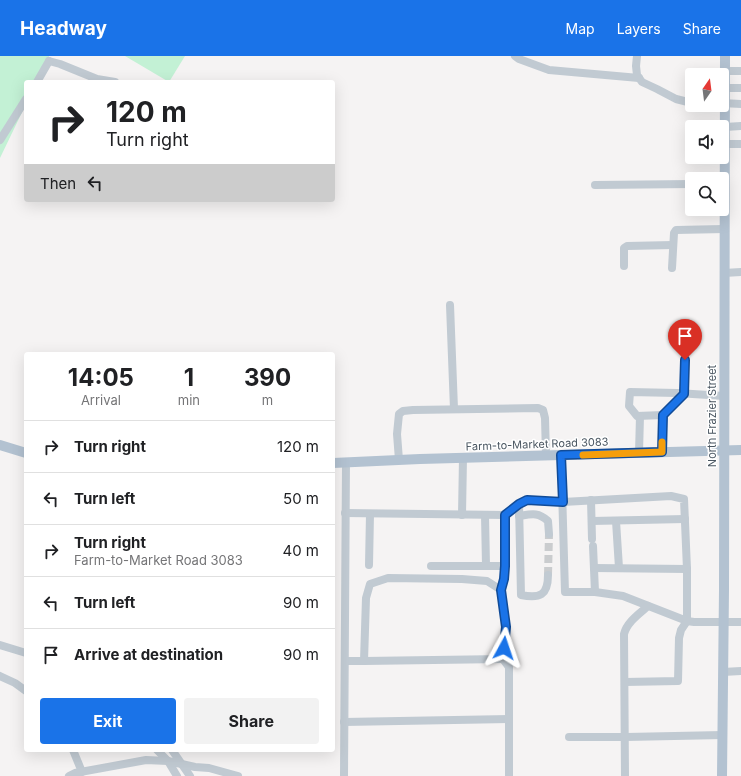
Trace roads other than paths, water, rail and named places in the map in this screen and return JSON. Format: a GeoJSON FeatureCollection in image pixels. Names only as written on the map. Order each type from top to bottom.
{"type":"FeatureCollection","features":[{"type":"Feature","properties":{"kind":"main road","name":"North Frazier Street"},"geometry":{"type":"LineString","coordinates":[[725,56],[725,68]]}},
{"type":"Feature","properties":{"kind":"main road","name":"North Frazier Street"},"geometry":{"type":"LineString","coordinates":[[722,776],[724,622],[724,216]]}},
{"type":"Feature","properties":{"kind":"main road"},"geometry":{"type":"LineString","coordinates":[[0,445],[24,453]]}},
{"type":"Feature","properties":{"kind":"main road","name":"Farm-to-Market Road 3083"},"geometry":{"type":"LineString","coordinates":[[335,462],[741,450]]}},
{"type":"Feature","properties":{"kind":"street"},"geometry":{"type":"LineString","coordinates":[[515,56],[519,59],[549,70],[639,78]]}},
{"type":"Feature","properties":{"kind":"street"},"geometry":{"type":"LineString","coordinates":[[637,56],[637,75],[642,82],[657,88],[676,99],[685,101]]}},
{"type":"Feature","properties":{"kind":"street"},"geometry":{"type":"LineString","coordinates":[[38,80],[48,59],[106,80]]}},
{"type":"Feature","properties":{"kind":"street"},"geometry":{"type":"LineString","coordinates":[[729,71],[741,71]]}},
{"type":"Feature","properties":{"kind":"street"},"geometry":{"type":"LineString","coordinates":[[729,88],[741,88]]}},
{"type":"Feature","properties":{"kind":"street"},"geometry":{"type":"LineString","coordinates":[[0,140],[24,102]]}},
{"type":"Feature","properties":{"kind":"street"},"geometry":{"type":"LineString","coordinates":[[729,103],[741,104]]}},
{"type":"Feature","properties":{"kind":"street"},"geometry":{"type":"LineString","coordinates":[[729,127],[741,126]]}},
{"type":"Feature","properties":{"kind":"street"},"geometry":{"type":"LineString","coordinates":[[729,144],[741,144]]}},
{"type":"Feature","properties":{"kind":"street"},"geometry":{"type":"LineString","coordinates":[[595,185],[685,184]]}},
{"type":"Feature","properties":{"kind":"street"},"geometry":{"type":"LineString","coordinates":[[672,268],[674,233],[676,230],[724,228]]}},
{"type":"Feature","properties":{"kind":"street"},"geometry":{"type":"LineString","coordinates":[[624,266],[624,248],[627,246],[673,245]]}},
{"type":"Feature","properties":{"kind":"street"},"geometry":{"type":"LineString","coordinates":[[724,273],[741,272]]}},
{"type":"Feature","properties":{"kind":"street"},"geometry":{"type":"LineString","coordinates":[[450,306],[454,409]]}},
{"type":"Feature","properties":{"kind":"street"},"geometry":{"type":"LineString","coordinates":[[685,360],[684,394],[663,415],[638,416],[630,406],[630,392],[684,394],[724,396]]}},
{"type":"Feature","properties":{"kind":"street"},"geometry":{"type":"LineString","coordinates":[[399,460],[397,434],[399,414],[403,411],[413,410],[538,408],[543,410],[545,418],[546,456]]}},
{"type":"Feature","properties":{"kind":"street"},"geometry":{"type":"LineString","coordinates":[[662,452],[663,415]]}},
{"type":"Feature","properties":{"kind":"street"},"geometry":{"type":"LineString","coordinates":[[639,453],[640,416]]}},
{"type":"Feature","properties":{"kind":"street"},"geometry":{"type":"LineString","coordinates":[[561,455],[565,592],[594,592],[623,596],[687,621],[741,622]]}},
{"type":"Feature","properties":{"kind":"street"},"geometry":{"type":"LineString","coordinates":[[462,515],[463,458]]}},
{"type":"Feature","properties":{"kind":"street"},"geometry":{"type":"LineString","coordinates":[[344,776],[346,462]]}},
{"type":"Feature","properties":{"kind":"street"},"geometry":{"type":"LineString","coordinates":[[345,514],[505,515],[519,504],[527,500],[563,502],[671,496],[684,499],[687,569],[687,621],[681,630],[679,638],[678,681],[625,682]]}},
{"type":"Feature","properties":{"kind":"street"},"geometry":{"type":"LineString","coordinates":[[591,500],[594,592]]}},
{"type":"Feature","properties":{"kind":"street"},"geometry":{"type":"LineString","coordinates":[[519,504],[521,595],[530,597],[540,595],[545,592],[548,575]]}},
{"type":"Feature","properties":{"kind":"street"},"geometry":{"type":"LineString","coordinates":[[369,565],[370,514]]}},
{"type":"Feature","properties":{"kind":"street"},"geometry":{"type":"LineString","coordinates":[[519,516],[534,514],[542,516],[548,520],[549,534]]}},
{"type":"Feature","properties":{"kind":"street"},"geometry":{"type":"LineString","coordinates":[[484,515],[486,566]]}},
{"type":"Feature","properties":{"kind":"street"},"geometry":{"type":"LineString","coordinates":[[505,515],[505,566],[501,590],[506,627],[503,659],[509,667],[509,776]]}},
{"type":"Feature","properties":{"kind":"street"},"geometry":{"type":"LineString","coordinates":[[592,521],[685,519]]}},
{"type":"Feature","properties":{"kind":"street"},"geometry":{"type":"LineString","coordinates":[[616,520],[619,568]]}},
{"type":"Feature","properties":{"kind":"street"},"geometry":{"type":"LineString","coordinates":[[431,566],[505,566]]}},
{"type":"Feature","properties":{"kind":"street"},"geometry":{"type":"LineString","coordinates":[[594,568],[687,569]]}},
{"type":"Feature","properties":{"kind":"street"},"geometry":{"type":"LineString","coordinates":[[364,661],[366,598],[370,584],[388,578],[462,579],[487,581],[501,590]]}},
{"type":"Feature","properties":{"kind":"street"},"geometry":{"type":"LineString","coordinates":[[625,776],[626,737],[624,634],[629,623],[648,606]]}},
{"type":"Feature","properties":{"kind":"street"},"geometry":{"type":"LineString","coordinates":[[0,645],[24,652]]}},
{"type":"Feature","properties":{"kind":"street"},"geometry":{"type":"LineString","coordinates":[[345,661],[503,659]]}},
{"type":"Feature","properties":{"kind":"street"},"geometry":{"type":"LineString","coordinates":[[723,672],[741,671]]}},
{"type":"Feature","properties":{"kind":"street"},"geometry":{"type":"LineString","coordinates":[[0,676],[15,683],[24,690]]}},
{"type":"Feature","properties":{"kind":"street"},"geometry":{"type":"LineString","coordinates":[[344,722],[509,719]]}},
{"type":"Feature","properties":{"kind":"street"},"geometry":{"type":"LineString","coordinates":[[569,737],[723,735]]}},
{"type":"Feature","properties":{"kind":"street"},"geometry":{"type":"LineString","coordinates":[[74,752],[82,772]]}},
{"type":"Feature","properties":{"kind":"street"},"geometry":{"type":"LineString","coordinates":[[159,752],[168,761],[177,776]]}},
{"type":"Feature","properties":{"kind":"street"},"geometry":{"type":"LineString","coordinates":[[173,752],[190,776]]}},
{"type":"Feature","properties":{"kind":"street"},"geometry":{"type":"LineString","coordinates":[[70,776],[75,773],[146,760],[168,761],[195,767],[209,768],[238,776]]}},
{"type":"Feature","properties":{"kind":"tunnel"},"geometry":{"type":"LineString","coordinates":[[548,575],[549,534]]}}]}
